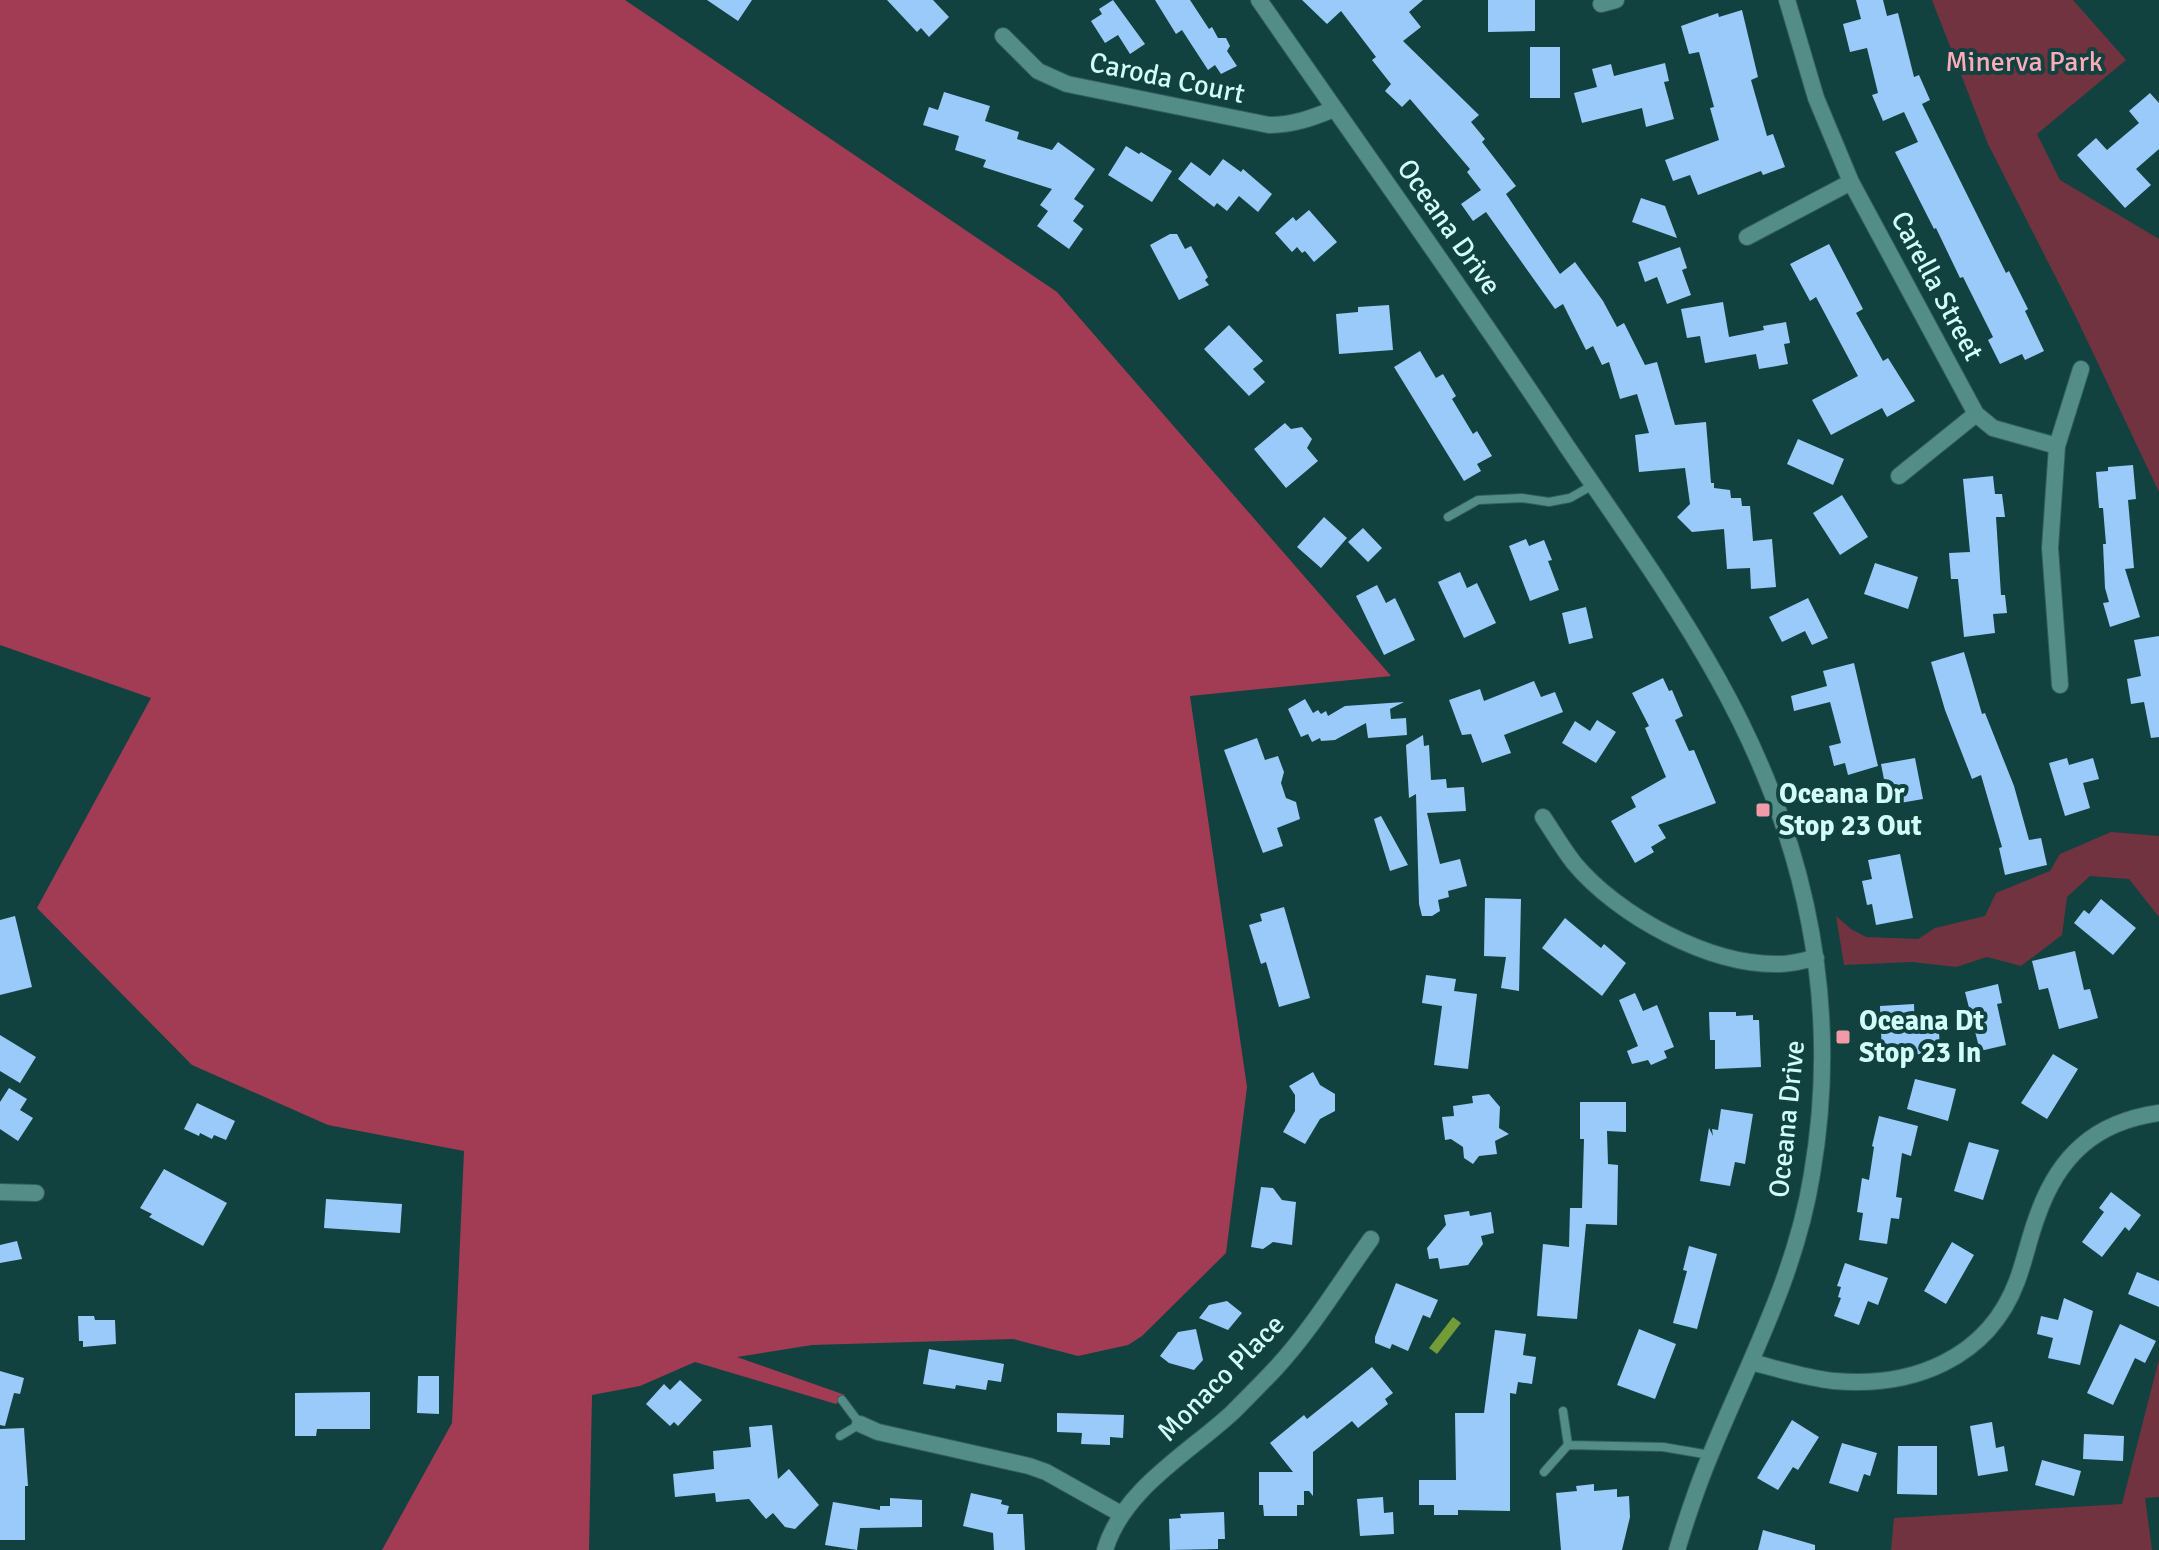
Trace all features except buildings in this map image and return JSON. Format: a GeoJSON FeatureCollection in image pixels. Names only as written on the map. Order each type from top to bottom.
{"type":"FeatureCollection","features":[{"type":"Feature","properties":{"kind":"street","name":"Oceana Drive"},"geometry":{"type":"LineString","coordinates":[[1259,0],[1512,363],[1681,618],[1752,744],[1783,819],[1803,892],[1816,958],[1824,1050],[1812,1178],[1781,1295],[1710,1455],[1677,1550]]}},
{"type":"Feature","properties":{"kind":"street","name":"Carella Street"},"geometry":{"type":"LineString","coordinates":[[1787,0],[1816,98],[1851,182],[1976,414]]}},
{"type":"Feature","properties":{"kind":"street","name":"Caroda Court"},"geometry":{"type":"LineString","coordinates":[[1003,36],[1038,71],[1067,84],[1269,125],[1287,125],[1334,109]]}},
{"type":"Feature","properties":{"kind":"street"},"geometry":{"type":"LineString","coordinates":[[1747,237],[1851,182]]}},
{"type":"Feature","properties":{"kind":"street"},"geometry":{"type":"LineString","coordinates":[[2060,685],[2050,548],[2057,446],[2081,369]]}},
{"type":"Feature","properties":{"kind":"street"},"geometry":{"type":"LineString","coordinates":[[1899,476],[1976,414],[1993,428],[2057,446]]}},
{"type":"Feature","properties":{"kind":"street"},"geometry":{"type":"LineString","coordinates":[[1543,817],[1575,864],[1638,918],[1666,935],[1755,963],[1782,964],[1816,958]]}},
{"type":"Feature","properties":{"kind":"street"},"geometry":{"type":"LineString","coordinates":[[1751,1362],[1799,1375],[1857,1382],[1917,1375],[1943,1364],[1967,1349],[1988,1330],[2003,1309],[2017,1283],[2048,1187],[2073,1151],[2096,1134],[2119,1123],[2159,1113]]}},
{"type":"Feature","properties":{"kind":"street"},"geometry":{"type":"LineString","coordinates":[[0,1192],[36,1193]]}},
{"type":"Feature","properties":{"kind":"street","name":"Monaco Place"},"geometry":{"type":"LineString","coordinates":[[1105,1550],[1121,1514],[1149,1484],[1233,1412],[1277,1366],[1371,1239]]}},
{"type":"Feature","properties":{"kind":"street"},"geometry":{"type":"LineString","coordinates":[[860,1424],[878,1432],[1029,1466],[1046,1472],[1121,1514]]}},
{"type":"Feature","properties":{"kind":"lane"},"geometry":{"type":"LineString","coordinates":[[1448,517],[1478,500],[1522,498],[1549,502],[1570,498],[1593,485]]}},
{"type":"Feature","properties":{"kind":"lane"},"geometry":{"type":"LineString","coordinates":[[840,1436],[860,1424],[842,1400]]}},
{"type":"Feature","properties":{"kind":"lane"},"geometry":{"type":"LineString","coordinates":[[1563,1411],[1568,1445]]}},
{"type":"Feature","properties":{"kind":"lane"},"geometry":{"type":"LineString","coordinates":[[1544,1472],[1568,1445],[1663,1447],[1710,1455]]}},
{"type":"Feature","properties":{"kind":"green space","name":"Minerva Park"},"geometry":{"type":"Polygon","coordinates":[[[1932,0],[2073,0],[2126,60],[2037,134],[2060,180],[2159,239],[2159,492],[2076,317],[1988,144],[1932,0]]]}},
{"type":"Feature","properties":{"kind":"green space"},"geometry":{"type":"Polygon","coordinates":[[[2111,832],[2159,836],[2159,917],[2129,879],[2090,876],[2067,897],[2062,935],[2021,966],[1987,957],[1956,967],[1912,962],[1844,965],[1836,916],[1866,937],[1918,939],[1935,928],[1985,916],[1996,893],[2050,871],[2060,854],[2111,832]]]}},
{"type":"Feature","properties":{"kind":"green space"},"geometry":{"type":"Polygon","coordinates":[[[2159,1359],[2159,1497],[2145,1498],[2152,1550],[1891,1550],[1894,1518],[2122,1504],[2159,1359]]]}},
{"type":"Feature","properties":{"kind":"shaded area"},"geometry":{"type":"Polygon","coordinates":[[[0,0],[625,0],[1057,292],[1391,676],[1190,696],[1247,1087],[1226,1253],[1142,1336],[1128,1345],[1078,1356],[1013,1339],[812,1345],[737,1357],[845,1395],[836,1404],[695,1362],[640,1386],[592,1395],[589,1550],[382,1550],[452,1423],[464,1151],[328,1125],[192,1065],[37,908],[151,698],[0,645],[0,0]]]}},
{"type":"Feature","properties":{"kind":"shaded area"},"geometry":{"type":"Polygon","coordinates":[[[1453,1317],[1461,1323],[1437,1354],[1429,1348],[1453,1317]]]}},
{"type":"Feature","properties":{"kind":"place","name":"Oceana Dr Stop 23 Out"},"geometry":{"type":"Point","coordinates":[1763,810]}},
{"type":"Feature","properties":{"kind":"place","name":"Oceana Dt Stop 23 In"},"geometry":{"type":"Point","coordinates":[1843,1037]}}]}
